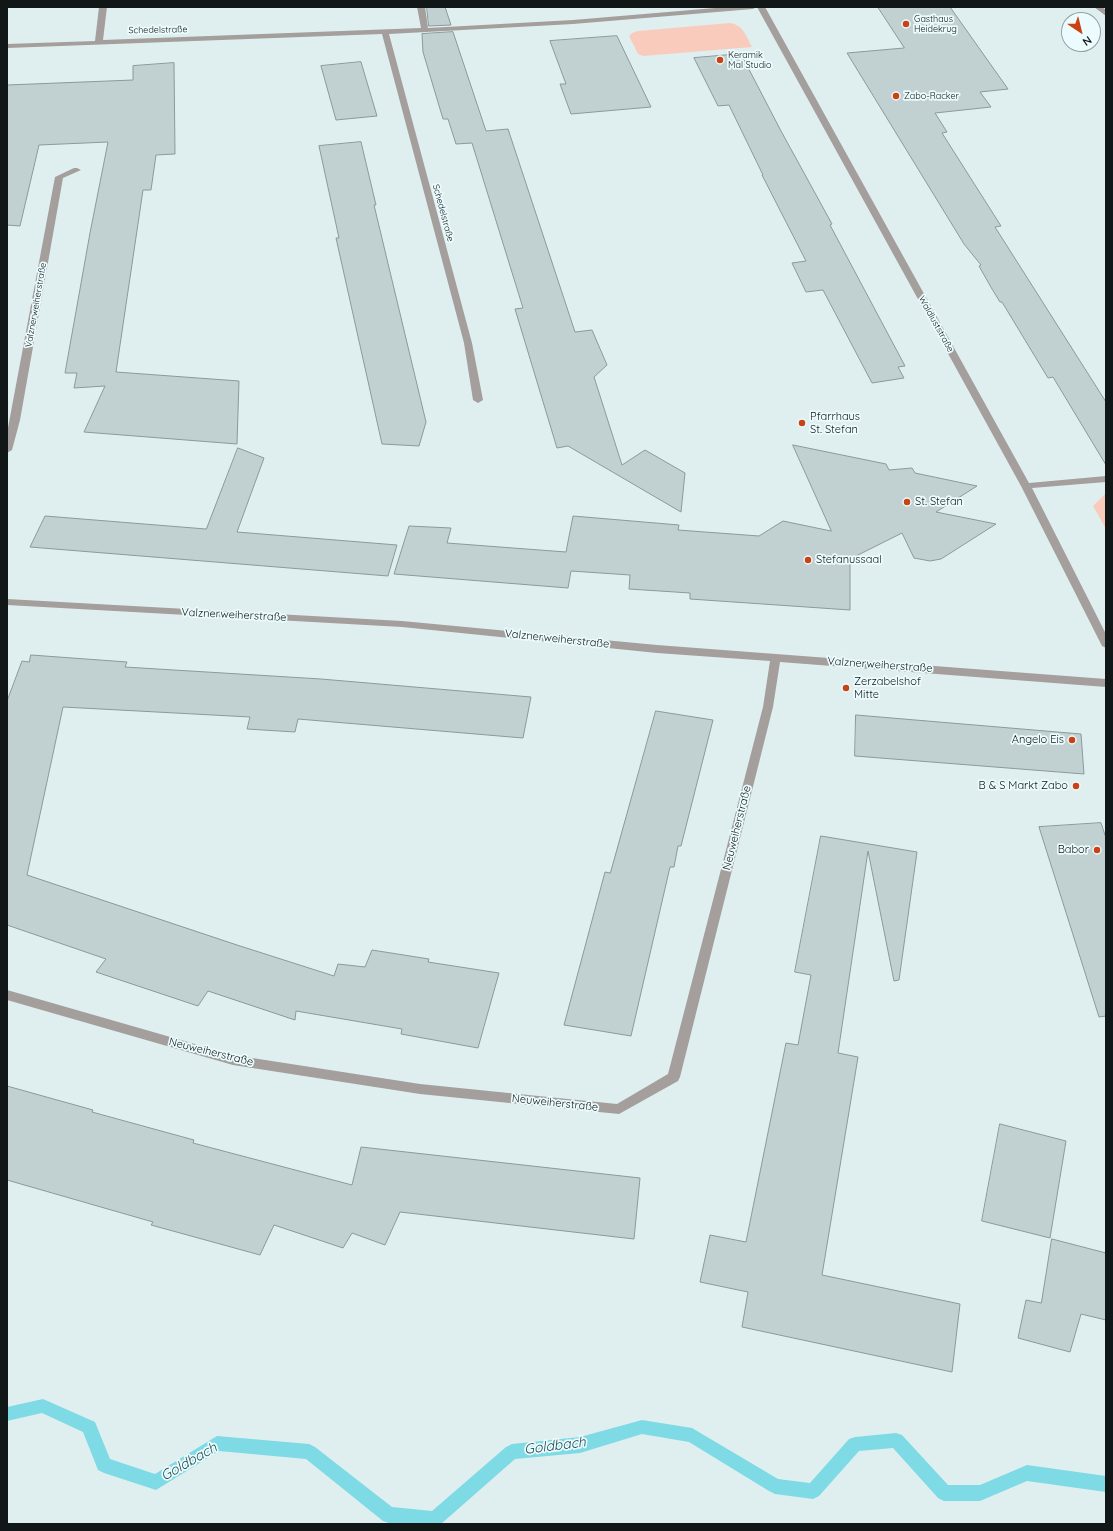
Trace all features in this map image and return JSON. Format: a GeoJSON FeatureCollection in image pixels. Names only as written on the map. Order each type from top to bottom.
{"type":"FeatureCollection","features":[{"type":"Feature","properties":{"kind":"street"},"geometry":{"type":"LineString","coordinates":[[99,41],[103,7]]}},
{"type":"Feature","properties":{"kind":"street"},"geometry":{"type":"LineString","coordinates":[[422,7],[425,30]]}},
{"type":"Feature","properties":{"kind":"street","name":"Schedelstraße"},"geometry":{"type":"LineString","coordinates":[[7,46],[99,41],[425,30],[573,22],[753,7]]}},
{"type":"Feature","properties":{"kind":"street","name":"Waldluststraße"},"geometry":{"type":"LineString","coordinates":[[761,7],[1026,486],[1106,644]]}},
{"type":"Feature","properties":{"kind":"street"},"geometry":{"type":"LineString","coordinates":[[1098,7],[1106,14]]}},
{"type":"Feature","properties":{"kind":"street","name":"Schedelstraße"},"geometry":{"type":"LineString","coordinates":[[384,32],[468,343],[478,400]]}},
{"type":"Feature","properties":{"kind":"street","name":"Valznerweiherstraße"},"geometry":{"type":"LineString","coordinates":[[7,450],[15,420],[59,177],[77,170]]}},
{"type":"Feature","properties":{"kind":"street"},"geometry":{"type":"LineString","coordinates":[[1026,486],[1106,479]]}},
{"type":"Feature","properties":{"kind":"street","name":"Valznerweiherstraße"},"geometry":{"type":"LineString","coordinates":[[7,602],[402,624],[657,649],[1106,683]]}},
{"type":"Feature","properties":{"kind":"street","name":"Neuweiherstraße"},"geometry":{"type":"LineString","coordinates":[[7,996],[233,1060],[420,1090],[619,1109],[674,1077],[768,707],[776,657]]}},
{"type":"Feature","properties":{"kind":"shaded area"},"geometry":{"type":"Polygon","coordinates":[[[730,23],[741,28],[752,47],[643,56],[638,54],[629,36],[638,31],[730,23]]]}},
{"type":"Feature","properties":{"kind":"shaded area"},"geometry":{"type":"Polygon","coordinates":[[[1106,493],[1106,529],[1093,506],[1106,493]]]}},
{"type":"Feature","properties":{"kind":"building"},"geometry":{"type":"Polygon","coordinates":[[[427,7],[445,7],[451,25],[429,26],[427,7]]]}},
{"type":"Feature","properties":{"kind":"building"},"geometry":{"type":"Polygon","coordinates":[[[878,7],[950,7],[1008,89],[980,92],[991,107],[935,113],[947,132],[942,133],[1001,226],[995,227],[1106,402],[1106,465],[1053,377],[1048,378],[1002,302],[1000,302],[979,266],[981,265],[964,244],[847,53],[904,48],[878,7]]]}},
{"type":"Feature","properties":{"kind":"building"},"geometry":{"type":"Polygon","coordinates":[[[453,32],[486,131],[508,129],[575,332],[592,330],[607,365],[594,377],[622,465],[645,450],[685,473],[681,512],[568,446],[557,448],[515,309],[523,308],[472,143],[456,144],[448,119],[443,119],[423,52],[422,34],[453,32]]]}},
{"type":"Feature","properties":{"kind":"building"},"geometry":{"type":"Polygon","coordinates":[[[617,36],[651,107],[571,114],[560,84],[566,84],[550,41],[617,36]]]}},
{"type":"Feature","properties":{"kind":"building"},"geometry":{"type":"Polygon","coordinates":[[[741,54],[832,224],[830,225],[905,366],[898,367],[904,378],[872,383],[823,290],[806,292],[792,263],[806,261],[762,175],[729,105],[718,106],[694,58],[741,54]]]}},
{"type":"Feature","properties":{"kind":"building"},"geometry":{"type":"Polygon","coordinates":[[[361,62],[377,116],[336,120],[321,66],[361,62]]]}},
{"type":"Feature","properties":{"kind":"building"},"geometry":{"type":"Polygon","coordinates":[[[174,63],[175,154],[156,155],[151,190],[143,190],[116,372],[239,381],[237,444],[84,432],[105,386],[74,388],[77,373],[65,373],[108,142],[39,145],[20,226],[7,225],[7,85],[133,80],[133,66],[174,63]]]}},
{"type":"Feature","properties":{"kind":"building"},"geometry":{"type":"Polygon","coordinates":[[[361,142],[376,205],[374,205],[426,422],[419,446],[382,444],[336,238],[339,238],[319,146],[361,142]]]}},
{"type":"Feature","properties":{"kind":"building"},"geometry":{"type":"Polygon","coordinates":[[[793,445],[886,464],[889,470],[912,468],[915,473],[977,486],[936,512],[996,524],[941,559],[930,561],[914,558],[902,533],[850,559],[850,610],[690,599],[690,593],[629,589],[630,575],[571,571],[568,588],[394,574],[409,526],[451,528],[447,543],[566,552],[573,516],[679,525],[678,530],[759,536],[783,521],[831,531],[793,445]]]}},
{"type":"Feature","properties":{"kind":"building"},"geometry":{"type":"Polygon","coordinates":[[[238,448],[264,458],[237,532],[397,545],[388,576],[30,547],[45,516],[206,529],[238,448]]]}},
{"type":"Feature","properties":{"kind":"building"},"geometry":{"type":"Polygon","coordinates":[[[31,655],[127,662],[125,667],[321,679],[531,697],[523,738],[298,719],[295,732],[247,729],[250,717],[63,707],[27,875],[334,976],[338,964],[365,967],[372,950],[429,959],[428,962],[499,973],[478,1048],[401,1034],[402,1029],[296,1011],[295,1020],[208,991],[198,1006],[96,972],[106,959],[7,925],[7,701],[22,661],[29,662],[31,655]]]}},
{"type":"Feature","properties":{"kind":"building"},"geometry":{"type":"Polygon","coordinates":[[[656,711],[713,720],[681,846],[678,846],[674,867],[670,867],[631,1036],[564,1025],[605,872],[610,873],[656,711]]]}},
{"type":"Feature","properties":{"kind":"building"},"geometry":{"type":"Polygon","coordinates":[[[856,715],[1081,734],[1084,774],[855,756],[856,715]]]}},
{"type":"Feature","properties":{"kind":"building"},"geometry":{"type":"Polygon","coordinates":[[[1101,823],[1106,838],[1106,1016],[1099,1017],[1039,827],[1101,823]]]}},
{"type":"Feature","properties":{"kind":"building"},"geometry":{"type":"Polygon","coordinates":[[[821,836],[917,852],[899,980],[894,981],[868,851],[838,1053],[858,1057],[822,1275],[960,1304],[952,1372],[742,1327],[748,1292],[700,1282],[710,1235],[746,1242],[786,1043],[798,1045],[811,975],[795,972],[821,836]]]}},
{"type":"Feature","properties":{"kind":"building"},"geometry":{"type":"Polygon","coordinates":[[[7,1086],[93,1110],[92,1112],[194,1140],[193,1143],[352,1185],[361,1147],[640,1178],[634,1239],[400,1212],[385,1245],[352,1233],[343,1248],[274,1225],[260,1255],[151,1225],[153,1222],[7,1180],[7,1086]]]}},
{"type":"Feature","properties":{"kind":"building"},"geometry":{"type":"Polygon","coordinates":[[[1000,1124],[1066,1141],[1050,1238],[982,1221],[1000,1124]]]}},
{"type":"Feature","properties":{"kind":"building"},"geometry":{"type":"Polygon","coordinates":[[[1052,1239],[1106,1253],[1106,1320],[1081,1314],[1070,1352],[1018,1338],[1026,1300],[1041,1303],[1052,1239]]]}},
{"type":"Feature","properties":{"kind":"waterway","name":"Goldbach"},"geometry":{"type":"LineString","coordinates":[[7,1414],[43,1406],[89,1427],[104,1465],[156,1482],[217,1443],[309,1452],[389,1515],[435,1519],[512,1452],[580,1445],[642,1427],[692,1435],[775,1486],[813,1491],[855,1444],[896,1440],[944,1493],[980,1493],[1027,1473],[1106,1484]]}},
{"type":"Feature","properties":{"kind":"place","name":"Gasthaus Heidekrug"},"geometry":{"type":"Point","coordinates":[906,24]}},
{"type":"Feature","properties":{"kind":"place","name":"Keramik Mal Studio"},"geometry":{"type":"Point","coordinates":[720,60]}},
{"type":"Feature","properties":{"kind":"place","name":"Zabo-Racker"},"geometry":{"type":"Point","coordinates":[896,96]}},
{"type":"Feature","properties":{"kind":"place","name":"Pfarrhaus St. Stefan"},"geometry":{"type":"Point","coordinates":[802,423]}},
{"type":"Feature","properties":{"kind":"place","name":"St. Stefan"},"geometry":{"type":"Point","coordinates":[907,502]}},
{"type":"Feature","properties":{"kind":"place","name":"Stefanussaal"},"geometry":{"type":"Point","coordinates":[808,560]}},
{"type":"Feature","properties":{"kind":"place","name":"Zerzabelshof Mitte"},"geometry":{"type":"Point","coordinates":[846,688]}},
{"type":"Feature","properties":{"kind":"place","name":"Angelo Eis"},"geometry":{"type":"Point","coordinates":[1072,740]}},
{"type":"Feature","properties":{"kind":"place","name":"B & S Markt Zabo"},"geometry":{"type":"Point","coordinates":[1076,786]}},
{"type":"Feature","properties":{"kind":"place","name":"Babor"},"geometry":{"type":"Point","coordinates":[1097,850]}}]}
